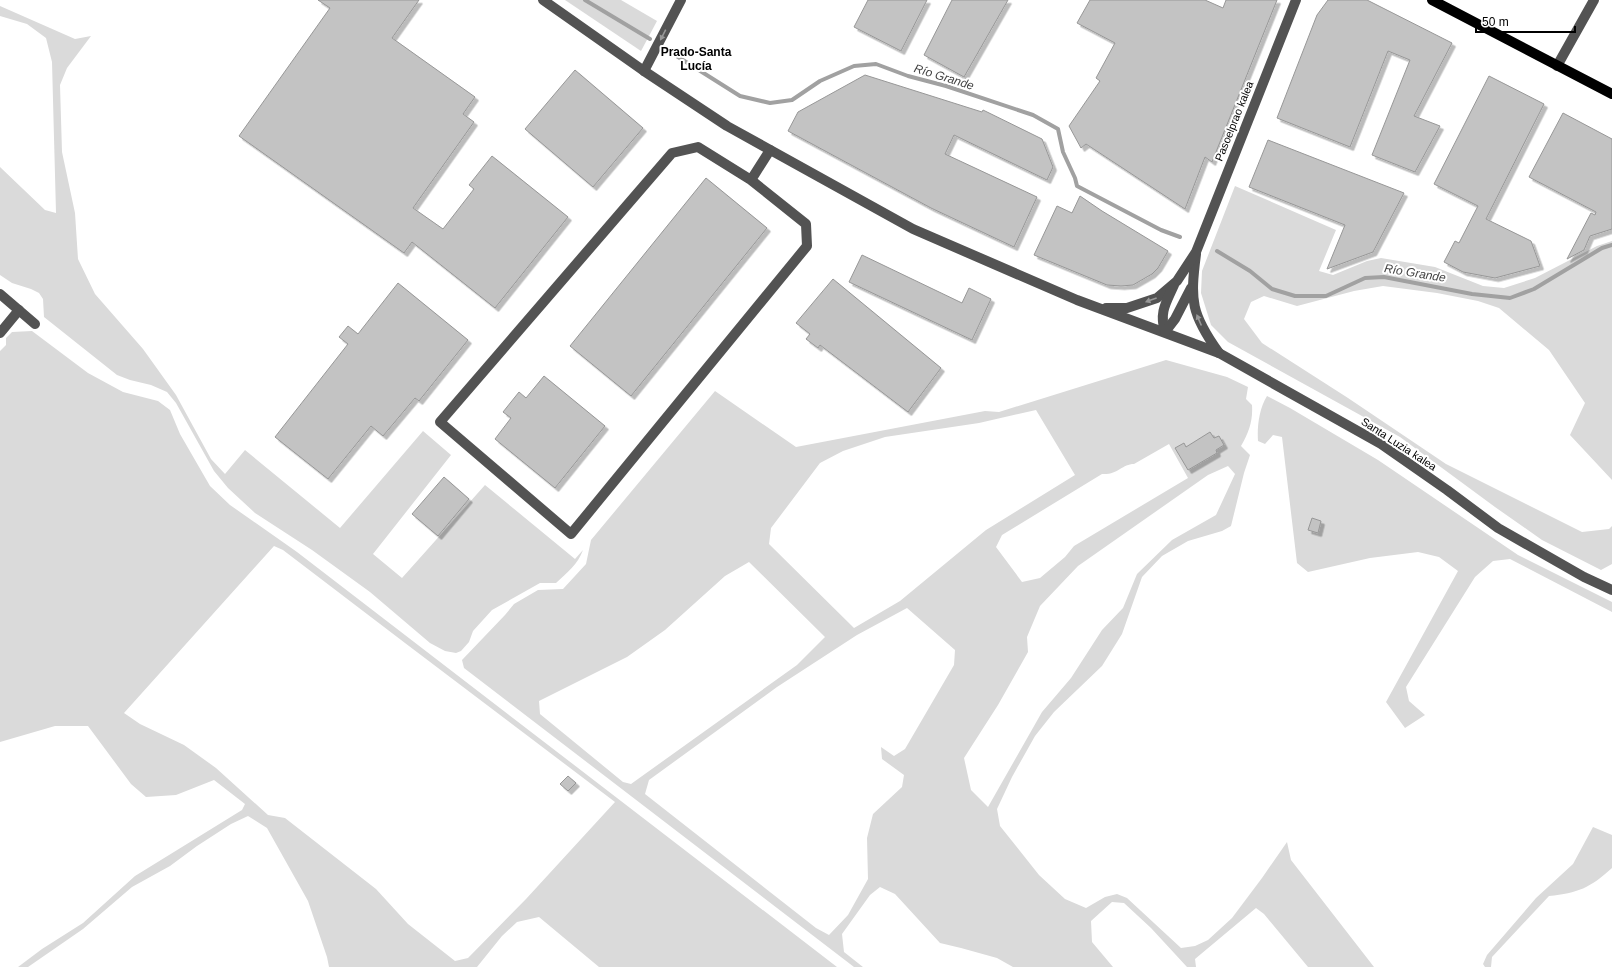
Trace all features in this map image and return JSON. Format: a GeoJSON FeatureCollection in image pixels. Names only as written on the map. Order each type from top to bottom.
{"type":"FeatureCollection","features":[{"type":"Feature","properties":{"kind":"main road"},"geometry":{"type":"LineString","coordinates":[[1432,0],[1612,94]]}},
{"type":"Feature","properties":{"kind":"street","name":"Santa Luzia kalea"},"geometry":{"type":"LineString","coordinates":[[543,0],[644,71],[727,126],[913,229],[1070,297],[1219,353],[1381,444],[1498,528],[1584,577],[1612,590]]}},
{"type":"Feature","properties":{"kind":"street"},"geometry":{"type":"LineString","coordinates":[[644,71],[681,0]]}},
{"type":"Feature","properties":{"kind":"street","name":"Pasoelprao kalea"},"geometry":{"type":"LineString","coordinates":[[1196,252],[1296,0]]}},
{"type":"Feature","properties":{"kind":"street"},"geometry":{"type":"LineString","coordinates":[[1557,66],[1594,0]]}},
{"type":"Feature","properties":{"kind":"street"},"geometry":{"type":"LineString","coordinates":[[698,147],[751,180],[806,224],[807,246],[571,534],[440,422],[672,153],[698,147]]}},
{"type":"Feature","properties":{"kind":"street"},"geometry":{"type":"LineString","coordinates":[[751,180],[770,150]]}},
{"type":"Feature","properties":{"kind":"street"},"geometry":{"type":"LineString","coordinates":[[1165,332],[1162,322],[1163,308],[1176,281],[1196,252]]}},
{"type":"Feature","properties":{"kind":"street"},"geometry":{"type":"LineString","coordinates":[[1196,252],[1192,286],[1194,308],[1204,332],[1219,353]]}},
{"type":"Feature","properties":{"kind":"street"},"geometry":{"type":"LineString","coordinates":[[1098,308],[1127,308],[1157,298],[1176,281]]}},
{"type":"Feature","properties":{"kind":"street"},"geometry":{"type":"LineString","coordinates":[[1165,332],[1175,319],[1192,286]]}},
{"type":"Feature","properties":{"kind":"street"},"geometry":{"type":"LineString","coordinates":[[0,294],[35,324]]}},
{"type":"Feature","properties":{"kind":"street"},"geometry":{"type":"LineString","coordinates":[[0,333],[19,310]]}},
{"type":"Feature","properties":{"kind":"shaded area"},"geometry":{"type":"Polygon","coordinates":[[[565,0],[621,0],[657,21],[641,51],[565,0]]]}},
{"type":"Feature","properties":{"kind":"shaded area"},"geometry":{"type":"Polygon","coordinates":[[[0,6],[75,39],[91,36],[67,68],[60,85],[62,152],[75,213],[78,259],[95,294],[143,349],[176,395],[211,459],[225,474],[245,450],[340,528],[423,431],[451,455],[373,554],[402,578],[485,485],[575,559],[583,550],[578,560],[568,572],[556,583],[540,583],[492,610],[473,631],[469,642],[461,651],[456,653],[445,651],[430,643],[370,592],[312,550],[255,513],[228,488],[214,471],[176,403],[167,392],[151,385],[117,375],[44,317],[43,299],[39,293],[12,283],[0,275],[0,167],[45,210],[56,213],[52,62],[46,38],[27,24],[0,16],[0,6]]]}},
{"type":"Feature","properties":{"kind":"shaded area"},"geometry":{"type":"Polygon","coordinates":[[[1235,186],[1336,230],[1319,271],[1333,275],[1367,261],[1381,258],[1435,267],[1483,286],[1504,288],[1535,278],[1597,246],[1612,241],[1612,480],[1570,435],[1585,403],[1549,350],[1499,308],[1478,301],[1437,293],[1383,286],[1354,291],[1297,306],[1264,296],[1251,302],[1244,319],[1262,343],[1348,398],[1446,464],[1582,532],[1609,529],[1612,526],[1612,564],[1601,570],[1542,540],[1400,437],[1228,342],[1211,325],[1201,293],[1202,271],[1235,186]]]}},
{"type":"Feature","properties":{"kind":"shaded area"},"geometry":{"type":"Polygon","coordinates":[[[32,331],[88,373],[123,392],[158,401],[170,410],[180,434],[210,486],[230,505],[297,552],[837,967],[599,967],[539,917],[517,922],[502,936],[477,967],[329,967],[308,901],[267,828],[248,816],[231,824],[170,866],[132,887],[83,929],[28,967],[18,967],[42,949],[83,923],[135,876],[242,810],[245,804],[214,780],[176,795],[146,797],[131,784],[88,726],[55,726],[0,742],[0,351],[6,345],[6,338],[12,332],[32,331]],[[274,546],[124,713],[140,724],[184,745],[216,768],[268,815],[285,818],[376,889],[408,924],[455,961],[468,958],[526,899],[615,802],[283,550],[274,546]]]}},
{"type":"Feature","properties":{"kind":"shaded area"},"geometry":{"type":"Polygon","coordinates":[[[1166,360],[1227,377],[1248,387],[1246,399],[1252,405],[1250,426],[1241,446],[1250,455],[1231,526],[1222,531],[1188,541],[1162,556],[1142,577],[1122,634],[1102,666],[1054,712],[1035,736],[1012,777],[997,809],[1000,826],[1039,875],[1065,899],[1086,908],[1105,897],[1117,894],[1127,898],[1181,948],[1195,946],[1208,940],[1232,918],[1287,842],[1291,860],[1374,967],[1308,967],[1264,914],[1256,908],[1195,959],[1196,967],[1187,967],[1151,928],[1124,903],[1112,902],[1091,921],[1092,942],[1113,967],[1013,967],[997,958],[940,943],[895,894],[880,887],[870,895],[842,934],[844,952],[863,967],[854,967],[464,668],[462,660],[514,604],[538,590],[563,589],[586,564],[591,540],[715,391],[796,447],[985,411],[999,412],[1166,360]],[[1036,410],[979,423],[885,437],[843,451],[820,463],[771,528],[769,544],[854,628],[900,601],[986,530],[1075,475],[1036,410]],[[1169,444],[1134,464],[1130,464],[1112,473],[1102,474],[1002,535],[996,547],[1022,582],[1040,578],[1065,557],[1074,546],[1188,478],[1169,444]],[[1228,466],[1208,475],[1078,566],[1040,606],[1027,637],[1028,652],[998,705],[964,758],[971,790],[988,807],[1042,712],[1071,678],[1102,630],[1123,608],[1137,574],[1172,540],[1216,515],[1235,474],[1228,466]],[[749,562],[725,576],[665,630],[627,657],[539,701],[540,714],[623,782],[631,784],[797,665],[825,637],[749,562]],[[907,608],[857,635],[777,687],[649,780],[645,794],[816,928],[829,935],[848,915],[868,879],[867,838],[873,814],[902,787],[904,775],[882,759],[881,747],[894,756],[905,749],[954,665],[955,650],[907,608]]]}},
{"type":"Feature","properties":{"kind":"shaded area"},"geometry":{"type":"Polygon","coordinates":[[[1267,396],[1378,460],[1518,555],[1612,602],[1612,612],[1510,559],[1493,561],[1475,577],[1406,687],[1409,701],[1425,715],[1405,728],[1386,702],[1458,571],[1439,557],[1418,552],[1370,558],[1308,572],[1297,563],[1282,437],[1273,435],[1265,444],[1258,441],[1259,418],[1267,396]]]}},
{"type":"Feature","properties":{"kind":"shaded area"},"geometry":{"type":"Polygon","coordinates":[[[1593,827],[1612,835],[1612,868],[1590,885],[1576,891],[1549,896],[1492,957],[1491,967],[1485,967],[1483,964],[1487,955],[1536,898],[1573,864],[1593,827]]]}},
{"type":"Feature","properties":{"kind":"building"},"geometry":{"type":"Polygon","coordinates":[[[318,0],[419,0],[392,38],[475,97],[463,114],[474,122],[413,208],[443,229],[474,189],[469,185],[492,156],[568,217],[495,308],[412,242],[404,253],[239,136],[330,8],[318,0]]]}},
{"type":"Feature","properties":{"kind":"building"},"geometry":{"type":"Polygon","coordinates":[[[868,0],[927,0],[901,51],[854,27],[868,0]]]}},
{"type":"Feature","properties":{"kind":"building"},"geometry":{"type":"Polygon","coordinates":[[[952,0],[1008,0],[964,77],[924,55],[952,0]]]}},
{"type":"Feature","properties":{"kind":"building"},"geometry":{"type":"Polygon","coordinates":[[[1090,0],[1205,0],[1223,8],[1226,0],[1277,0],[1212,162],[1205,157],[1185,209],[1086,144],[1081,148],[1069,126],[1100,81],[1096,78],[1115,43],[1077,23],[1090,0]]]}},
{"type":"Feature","properties":{"kind":"building"},"geometry":{"type":"Polygon","coordinates":[[[1328,0],[1367,0],[1452,43],[1414,116],[1440,126],[1415,172],[1372,155],[1410,60],[1388,51],[1350,147],[1277,118],[1317,15],[1328,0]]]}},
{"type":"Feature","properties":{"kind":"building"},"geometry":{"type":"Polygon","coordinates":[[[575,70],[643,128],[593,187],[525,129],[575,70]]]}},
{"type":"Feature","properties":{"kind":"building"},"geometry":{"type":"Polygon","coordinates":[[[865,75],[982,112],[983,110],[1042,139],[1053,167],[1047,180],[954,135],[945,154],[1037,197],[1014,247],[931,208],[788,131],[798,112],[865,75]]]}},
{"type":"Feature","properties":{"kind":"building"},"geometry":{"type":"Polygon","coordinates":[[[1489,76],[1544,104],[1486,219],[1531,241],[1540,266],[1495,278],[1463,272],[1444,262],[1455,241],[1459,243],[1478,206],[1434,184],[1489,76]]]}},
{"type":"Feature","properties":{"kind":"building"},"geometry":{"type":"Polygon","coordinates":[[[1563,113],[1612,139],[1612,229],[1590,236],[1584,250],[1567,259],[1591,213],[1595,215],[1596,212],[1529,177],[1563,113]]]}},
{"type":"Feature","properties":{"kind":"building"},"geometry":{"type":"Polygon","coordinates":[[[1268,140],[1404,193],[1373,252],[1327,269],[1345,225],[1249,187],[1268,140]]]}},
{"type":"Feature","properties":{"kind":"building"},"geometry":{"type":"Polygon","coordinates":[[[706,178],[767,228],[631,396],[570,346],[706,178]]]}},
{"type":"Feature","properties":{"kind":"building"},"geometry":{"type":"Polygon","coordinates":[[[1080,196],[1168,251],[1158,268],[1152,274],[1133,285],[1107,285],[1034,255],[1057,206],[1072,213],[1080,196]]]}},
{"type":"Feature","properties":{"kind":"building"},"geometry":{"type":"Polygon","coordinates":[[[862,255],[962,303],[969,288],[991,299],[972,340],[849,282],[862,255]]]}},
{"type":"Feature","properties":{"kind":"building"},"geometry":{"type":"Polygon","coordinates":[[[833,279],[941,368],[908,412],[820,345],[818,348],[806,339],[810,334],[796,323],[833,279]]]}},
{"type":"Feature","properties":{"kind":"building"},"geometry":{"type":"Polygon","coordinates":[[[398,283],[468,340],[419,401],[415,398],[383,436],[371,426],[328,479],[275,437],[348,344],[339,337],[348,326],[358,334],[398,283]]]}},
{"type":"Feature","properties":{"kind":"building"},"geometry":{"type":"Polygon","coordinates":[[[544,376],[605,426],[555,488],[495,439],[511,418],[503,412],[519,392],[526,398],[544,376]]]}},
{"type":"Feature","properties":{"kind":"building"},"geometry":{"type":"Polygon","coordinates":[[[1210,432],[1214,438],[1219,436],[1224,445],[1216,450],[1217,453],[1188,470],[1175,448],[1184,443],[1186,447],[1210,432]]]}},
{"type":"Feature","properties":{"kind":"building"},"geometry":{"type":"Polygon","coordinates":[[[444,477],[469,499],[438,536],[412,514],[444,477]]]}},
{"type":"Feature","properties":{"kind":"building"},"geometry":{"type":"Polygon","coordinates":[[[1312,518],[1321,521],[1318,533],[1308,530],[1312,518]]]}},
{"type":"Feature","properties":{"kind":"building"},"geometry":{"type":"Polygon","coordinates":[[[568,776],[576,783],[568,791],[560,784],[568,776]]]}},
{"type":"Feature","properties":{"kind":"waterway","name":"Río Grande"},"geometry":{"type":"LineString","coordinates":[[585,0],[650,39]]}},
{"type":"Feature","properties":{"kind":"waterway","name":"Río Grande"},"geometry":{"type":"LineString","coordinates":[[667,50],[740,96],[770,103],[792,100],[820,81],[854,66],[876,64],[908,76],[946,86],[1033,115],[1058,129],[1063,152],[1077,186],[1161,230],[1180,237]]}},
{"type":"Feature","properties":{"kind":"waterway","name":"Río Grande"},"geometry":{"type":"LineString","coordinates":[[1217,251],[1250,271],[1272,289],[1295,296],[1326,296],[1365,278],[1384,277],[1472,294],[1510,298],[1534,289],[1602,248],[1612,245]]}},
{"type":"Feature","properties":{"kind":"district","name":"Prado-Santa Lucía"},"geometry":{"type":"Point","coordinates":[696,59]}}]}
